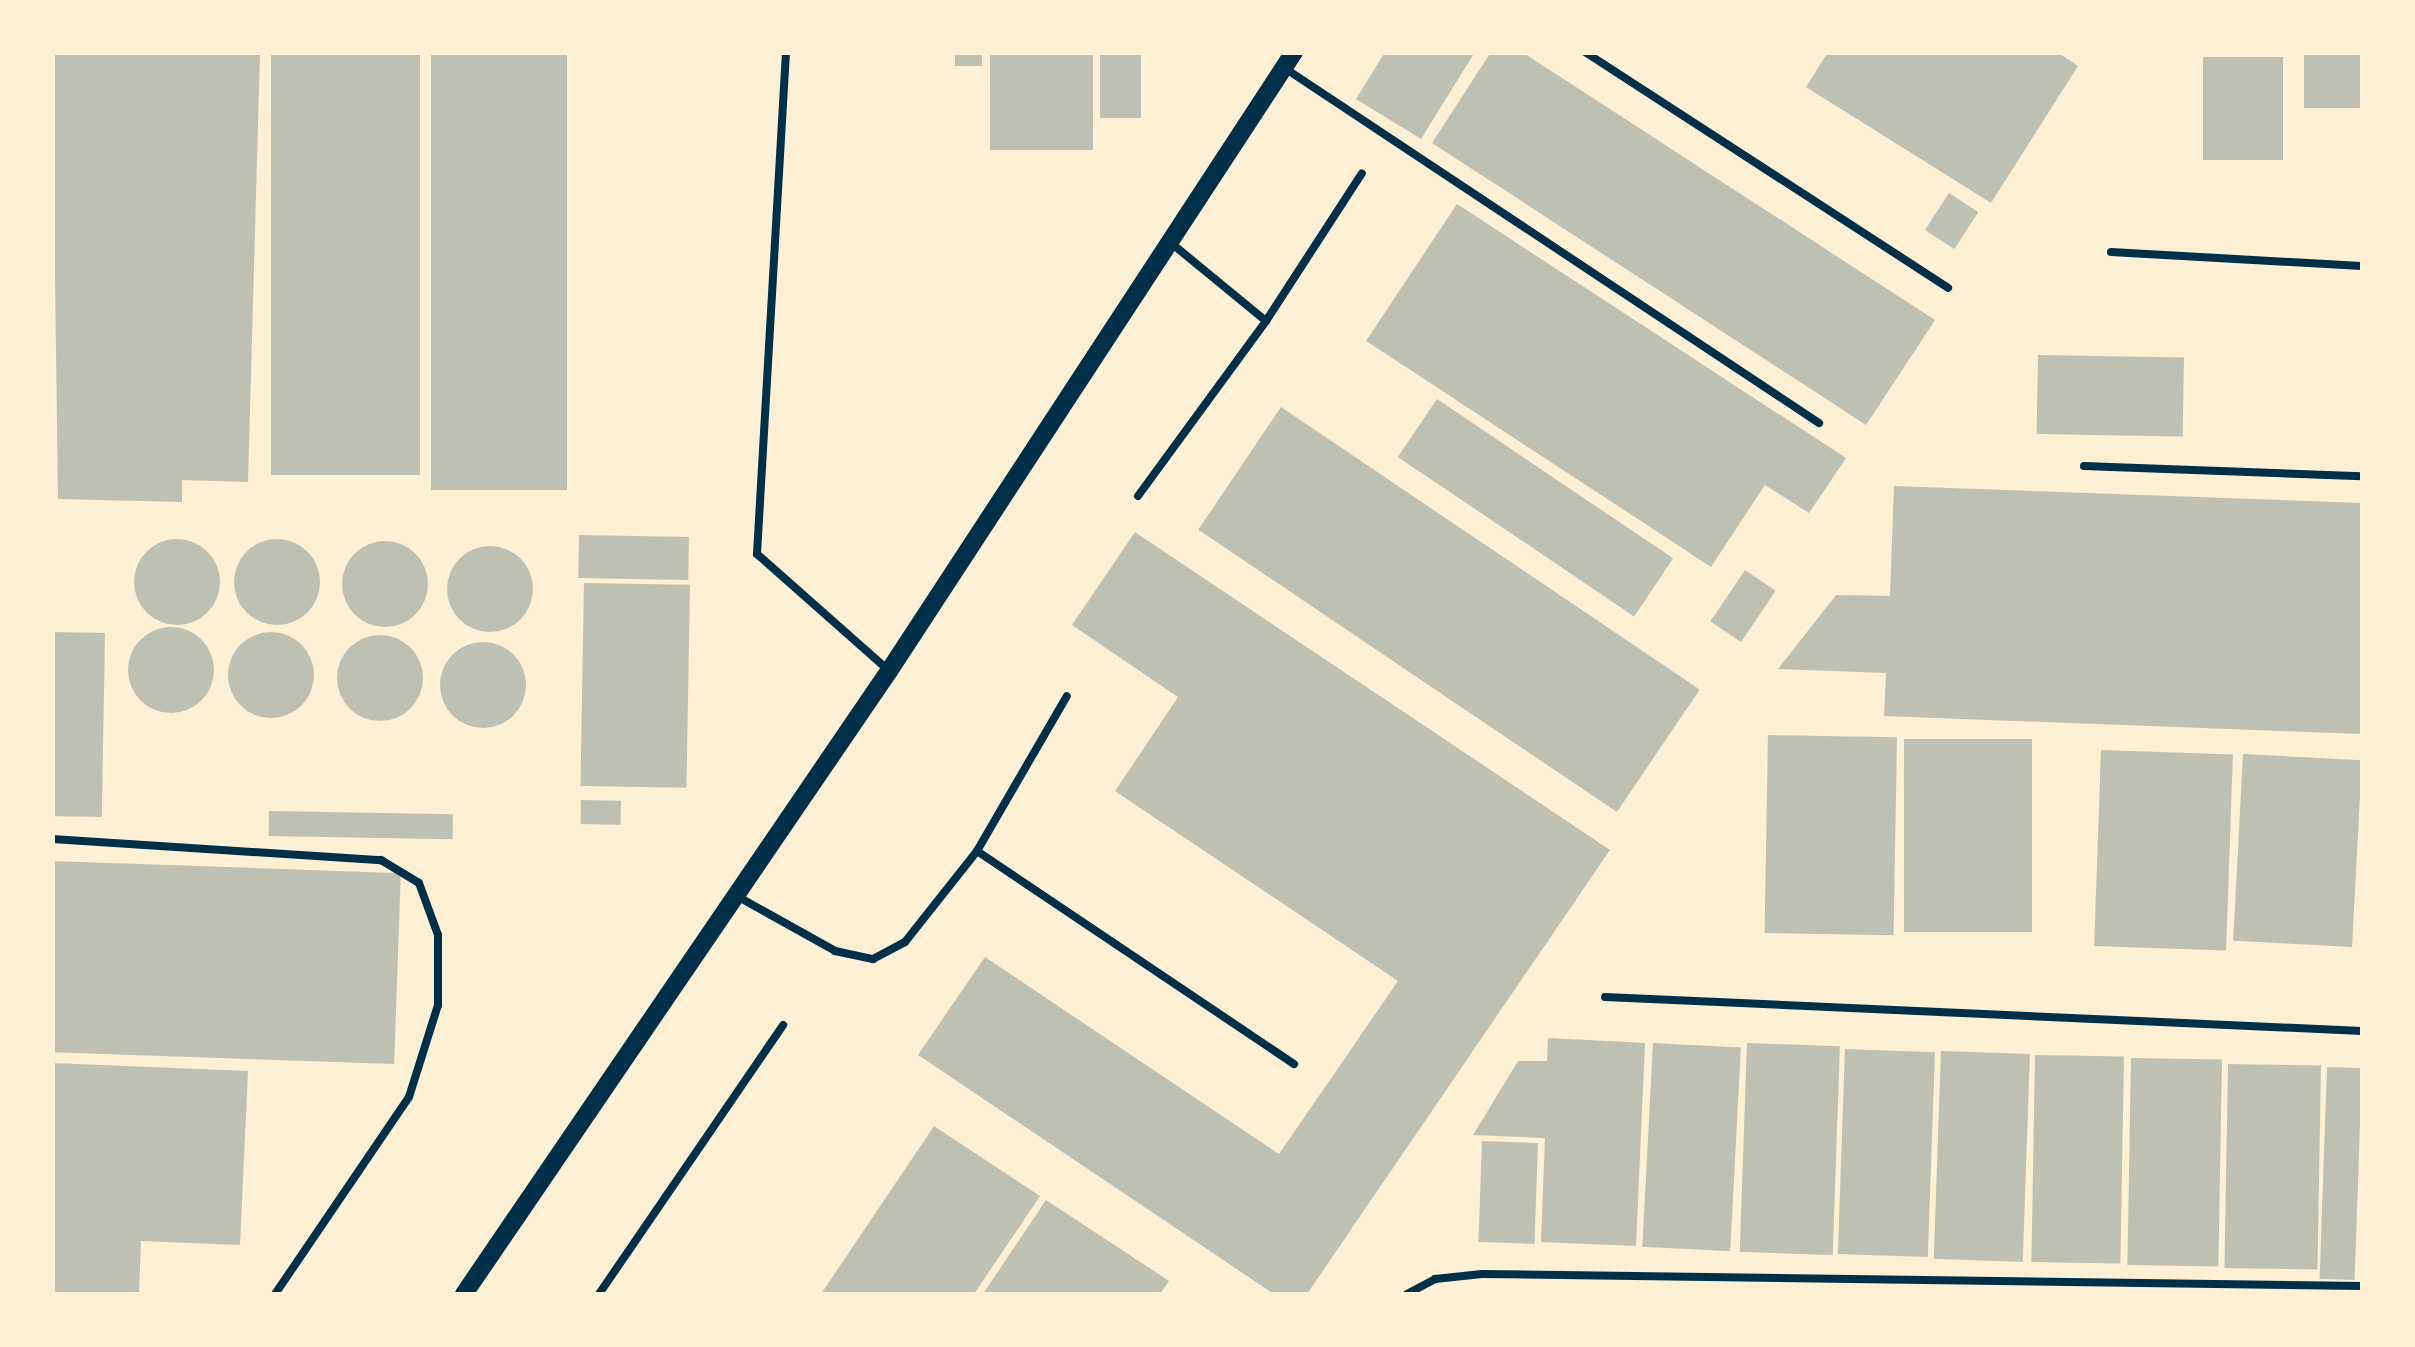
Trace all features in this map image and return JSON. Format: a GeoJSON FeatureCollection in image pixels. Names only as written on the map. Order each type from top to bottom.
{"type":"FeatureCollection","features":[{"type":"Feature","properties":{"kind":"street"},"geometry":{"type":"LineString","coordinates":[[464,1294],[733,894],[889,671],[1289,60]]}},
{"type":"Feature","properties":{"kind":"lane"},"geometry":{"type":"LineString","coordinates":[[786,52],[757,554],[889,671]]}},
{"type":"Feature","properties":{"kind":"lane"},"geometry":{"type":"LineString","coordinates":[[1585,52],[1948,288]]}},
{"type":"Feature","properties":{"kind":"lane"},"geometry":{"type":"LineString","coordinates":[[1289,60],[1820,424]]}},
{"type":"Feature","properties":{"kind":"lane"},"geometry":{"type":"LineString","coordinates":[[1138,496],[1266,321],[1362,173]]}},
{"type":"Feature","properties":{"kind":"lane"},"geometry":{"type":"LineString","coordinates":[[1170,242],[1266,321]]}},
{"type":"Feature","properties":{"kind":"lane"},"geometry":{"type":"LineString","coordinates":[[2111,252],[2362,266]]}},
{"type":"Feature","properties":{"kind":"lane"},"geometry":{"type":"LineString","coordinates":[[2084,466],[2362,476]]}},
{"type":"Feature","properties":{"kind":"lane"},"geometry":{"type":"LineString","coordinates":[[733,894],[835,951],[873,959],[905,942],[976,851],[1067,696]]}},
{"type":"Feature","properties":{"kind":"lane"},"geometry":{"type":"LineString","coordinates":[[52,839],[381,860],[420,883],[438,934],[438,1004],[409,1096],[275,1294]]}},
{"type":"Feature","properties":{"kind":"lane"},"geometry":{"type":"LineString","coordinates":[[976,851],[1294,1064]]}},
{"type":"Feature","properties":{"kind":"lane"},"geometry":{"type":"LineString","coordinates":[[1605,998],[2362,1031]]}},
{"type":"Feature","properties":{"kind":"lane"},"geometry":{"type":"LineString","coordinates":[[599,1294],[782,1025]]}},
{"type":"Feature","properties":{"kind":"lane"},"geometry":{"type":"LineString","coordinates":[[1406,1294],[1436,1279],[1482,1274],[2362,1286]]}},
{"type":"Feature","properties":{"kind":"building"},"geometry":{"type":"Polygon","coordinates":[[[52,52],[260,52],[248,482],[182,480],[182,502],[58,499],[52,52]]]}},
{"type":"Feature","properties":{"kind":"building"},"geometry":{"type":"Polygon","coordinates":[[[271,52],[420,52],[420,475],[271,475],[271,52]]]}},
{"type":"Feature","properties":{"kind":"building"},"geometry":{"type":"Polygon","coordinates":[[[431,52],[567,52],[567,490],[431,490],[431,52]]]}},
{"type":"Feature","properties":{"kind":"building"},"geometry":{"type":"Polygon","coordinates":[[[955,52],[982,52],[982,66],[955,66],[955,52]]]}},
{"type":"Feature","properties":{"kind":"building"},"geometry":{"type":"Polygon","coordinates":[[[990,52],[1093,52],[1093,150],[990,150],[990,52]]]}},
{"type":"Feature","properties":{"kind":"building"},"geometry":{"type":"Polygon","coordinates":[[[1100,52],[1141,52],[1141,118],[1100,118],[1100,52]]]}},
{"type":"Feature","properties":{"kind":"building"},"geometry":{"type":"Polygon","coordinates":[[[1385,52],[1475,52],[1421,139],[1356,99],[1385,52]]]}},
{"type":"Feature","properties":{"kind":"building"},"geometry":{"type":"Polygon","coordinates":[[[1491,52],[1522,52],[1935,320],[1866,425],[1432,143],[1491,52]]]}},
{"type":"Feature","properties":{"kind":"building"},"geometry":{"type":"Polygon","coordinates":[[[1828,52],[2057,52],[2078,66],[1991,203],[1806,87],[1828,52]]]}},
{"type":"Feature","properties":{"kind":"building"},"geometry":{"type":"Polygon","coordinates":[[[2304,52],[2362,52],[2362,108],[2304,108],[2304,52]]]}},
{"type":"Feature","properties":{"kind":"building"},"geometry":{"type":"Polygon","coordinates":[[[2203,57],[2283,57],[2283,160],[2203,160],[2203,57]]]}},
{"type":"Feature","properties":{"kind":"building"},"geometry":{"type":"Polygon","coordinates":[[[1949,193],[1978,212],[1954,249],[1925,230],[1949,193]]]}},
{"type":"Feature","properties":{"kind":"building"},"geometry":{"type":"Polygon","coordinates":[[[1457,204],[1846,458],[1809,513],[1765,485],[1711,567],[1366,341],[1457,204]]]}},
{"type":"Feature","properties":{"kind":"building"},"geometry":{"type":"Polygon","coordinates":[[[2038,355],[2184,358],[2183,437],[2037,434],[2038,355]]]}},
{"type":"Feature","properties":{"kind":"building"},"geometry":{"type":"Polygon","coordinates":[[[1437,399],[1673,558],[1634,616],[1398,457],[1437,399]]]}},
{"type":"Feature","properties":{"kind":"building"},"geometry":{"type":"Polygon","coordinates":[[[1281,407],[1700,689],[1617,812],[1198,530],[1281,407]]]}},
{"type":"Feature","properties":{"kind":"building"},"geometry":{"type":"Polygon","coordinates":[[[1894,486],[2362,503],[2362,734],[1884,716],[1886,673],[1778,669],[1836,595],[1890,596],[1894,486]]]}},
{"type":"Feature","properties":{"kind":"building"},"geometry":{"type":"Polygon","coordinates":[[[1135,532],[1610,850],[1307,1294],[1274,1294],[918,1055],[985,957],[1279,1154],[1398,981],[1115,791],[1178,697],[1072,625],[1135,532]]]}},
{"type":"Feature","properties":{"kind":"building"},"geometry":{"type":"Polygon","coordinates":[[[579,535],[689,537],[688,580],[578,578],[579,535]]]}},
{"type":"Feature","properties":{"kind":"building"},"geometry":{"type":"Polygon","coordinates":[[[177,539],[201,546],[213,558],[220,582],[213,606],[201,618],[177,625],[153,618],[141,606],[134,582],[141,558],[153,546],[177,539]]]}},
{"type":"Feature","properties":{"kind":"building"},"geometry":{"type":"Polygon","coordinates":[[[277,539],[301,546],[313,558],[320,582],[313,606],[301,618],[277,625],[253,618],[241,606],[234,582],[241,558],[253,546],[277,539]]]}},
{"type":"Feature","properties":{"kind":"building"},"geometry":{"type":"Polygon","coordinates":[[[385,541],[409,548],[421,560],[428,584],[421,608],[409,620],[385,627],[361,620],[349,608],[342,584],[349,560],[361,548],[385,541]]]}},
{"type":"Feature","properties":{"kind":"building"},"geometry":{"type":"Polygon","coordinates":[[[490,546],[514,553],[526,565],[533,589],[526,613],[514,625],[490,632],[466,625],[454,613],[447,589],[454,565],[466,553],[490,546]]]}},
{"type":"Feature","properties":{"kind":"building"},"geometry":{"type":"Polygon","coordinates":[[[1745,570],[1776,591],[1741,642],[1710,621],[1745,570]]]}},
{"type":"Feature","properties":{"kind":"building"},"geometry":{"type":"Polygon","coordinates":[[[584,583],[690,585],[686,788],[580,786],[584,583]]]}},
{"type":"Feature","properties":{"kind":"building"},"geometry":{"type":"Polygon","coordinates":[[[171,627],[195,634],[207,646],[214,670],[207,694],[195,706],[171,713],[147,706],[135,694],[128,670],[135,646],[147,634],[171,627]]]}},
{"type":"Feature","properties":{"kind":"building"},"geometry":{"type":"Polygon","coordinates":[[[52,632],[105,633],[102,817],[52,816],[52,632]]]}},
{"type":"Feature","properties":{"kind":"building"},"geometry":{"type":"Polygon","coordinates":[[[271,632],[295,639],[307,651],[314,675],[307,699],[295,711],[271,718],[247,711],[235,699],[228,675],[235,651],[247,639],[271,632]]]}},
{"type":"Feature","properties":{"kind":"building"},"geometry":{"type":"Polygon","coordinates":[[[380,635],[404,642],[416,654],[423,678],[416,702],[404,714],[380,721],[356,714],[344,702],[337,678],[344,654],[356,642],[380,635]]]}},
{"type":"Feature","properties":{"kind":"building"},"geometry":{"type":"Polygon","coordinates":[[[483,642],[507,649],[519,661],[526,685],[519,709],[507,721],[483,728],[459,721],[447,709],[440,685],[447,661],[459,649],[483,642]]]}},
{"type":"Feature","properties":{"kind":"building"},"geometry":{"type":"Polygon","coordinates":[[[1768,735],[1897,737],[1894,935],[1765,933],[1768,735]]]}},
{"type":"Feature","properties":{"kind":"building"},"geometry":{"type":"Polygon","coordinates":[[[1904,739],[2032,739],[2032,932],[1904,932],[1904,739]]]}},
{"type":"Feature","properties":{"kind":"building"},"geometry":{"type":"Polygon","coordinates":[[[2101,750],[2233,755],[2226,950],[2094,946],[2101,750]]]}},
{"type":"Feature","properties":{"kind":"building"},"geometry":{"type":"Polygon","coordinates":[[[2243,754],[2362,760],[2352,947],[2233,941],[2243,754]]]}},
{"type":"Feature","properties":{"kind":"building"},"geometry":{"type":"Polygon","coordinates":[[[581,800],[621,801],[621,825],[581,824],[581,800]]]}},
{"type":"Feature","properties":{"kind":"building"},"geometry":{"type":"Polygon","coordinates":[[[269,811],[453,814],[453,839],[269,836],[269,811]]]}},
{"type":"Feature","properties":{"kind":"building"},"geometry":{"type":"Polygon","coordinates":[[[52,861],[401,873],[394,1064],[52,1052],[52,861]]]}},
{"type":"Feature","properties":{"kind":"building"},"geometry":{"type":"Polygon","coordinates":[[[1548,1038],[1645,1043],[1636,1246],[1541,1242],[1545,1138],[1473,1135],[1518,1061],[1547,1061],[1548,1038]]]}},
{"type":"Feature","properties":{"kind":"building"},"geometry":{"type":"Polygon","coordinates":[[[1653,1043],[1741,1048],[1730,1251],[1642,1247],[1653,1043]]]}},
{"type":"Feature","properties":{"kind":"building"},"geometry":{"type":"Polygon","coordinates":[[[1747,1043],[1840,1046],[1833,1255],[1740,1252],[1747,1043]]]}},
{"type":"Feature","properties":{"kind":"building"},"geometry":{"type":"Polygon","coordinates":[[[1845,1049],[1935,1052],[1928,1257],[1838,1254],[1845,1049]]]}},
{"type":"Feature","properties":{"kind":"building"},"geometry":{"type":"Polygon","coordinates":[[[1941,1051],[2030,1054],[2023,1262],[1934,1259],[1941,1051]]]}},
{"type":"Feature","properties":{"kind":"building"},"geometry":{"type":"Polygon","coordinates":[[[2035,1055],[2124,1057],[2120,1264],[2031,1262],[2035,1055]]]}},
{"type":"Feature","properties":{"kind":"building"},"geometry":{"type":"Polygon","coordinates":[[[2131,1058],[2222,1060],[2218,1267],[2127,1265],[2131,1058]]]}},
{"type":"Feature","properties":{"kind":"building"},"geometry":{"type":"Polygon","coordinates":[[[52,1063],[248,1071],[240,1245],[141,1241],[139,1294],[52,1294],[52,1063]]]}},
{"type":"Feature","properties":{"kind":"building"},"geometry":{"type":"Polygon","coordinates":[[[2228,1064],[2321,1066],[2317,1270],[2224,1268],[2228,1064]]]}},
{"type":"Feature","properties":{"kind":"building"},"geometry":{"type":"Polygon","coordinates":[[[2327,1067],[2362,1068],[2355,1280],[2320,1279],[2327,1067]]]}},
{"type":"Feature","properties":{"kind":"building"},"geometry":{"type":"Polygon","coordinates":[[[934,1126],[1040,1196],[974,1294],[821,1294],[934,1126]]]}},
{"type":"Feature","properties":{"kind":"building"},"geometry":{"type":"Polygon","coordinates":[[[1482,1141],[1538,1143],[1534,1244],[1478,1242],[1482,1141]]]}},
{"type":"Feature","properties":{"kind":"building"},"geometry":{"type":"Polygon","coordinates":[[[1046,1200],[1169,1281],[1160,1294],[983,1294],[1046,1200]]]}}]}
